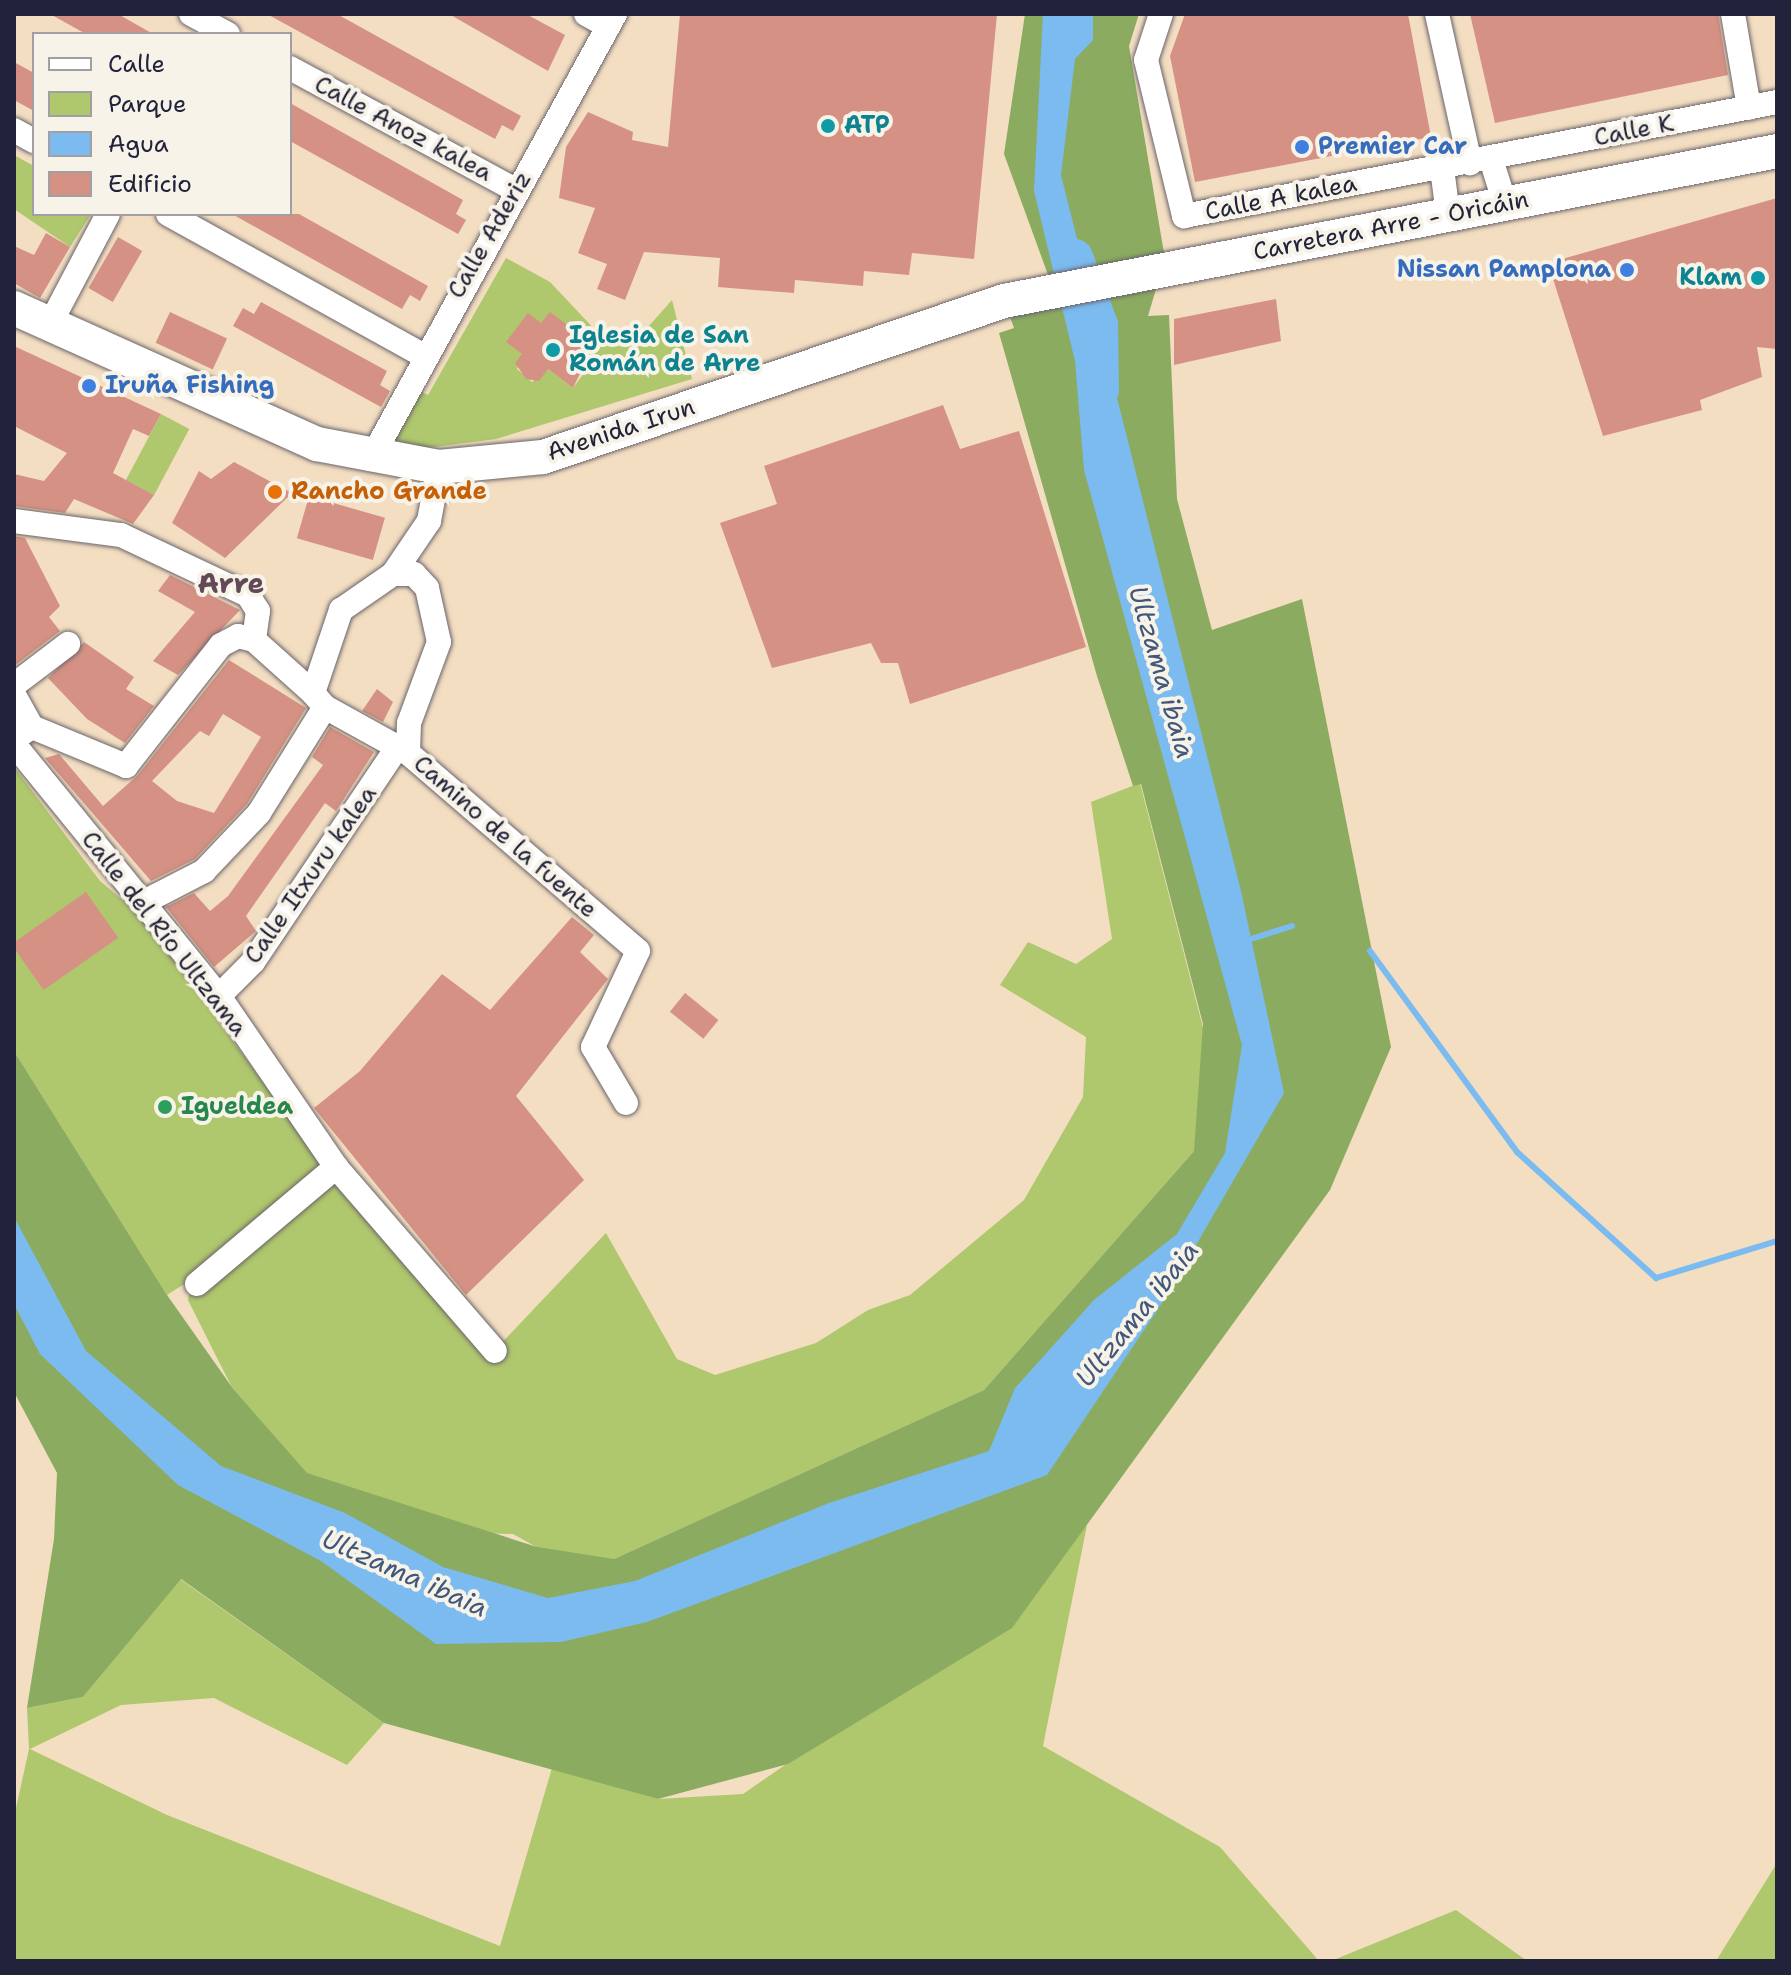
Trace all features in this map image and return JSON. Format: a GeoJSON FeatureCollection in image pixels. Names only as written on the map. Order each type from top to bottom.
{"type":"FeatureCollection","features":[{"type":"Feature","properties":{"kind":"street"},"geometry":{"type":"LineString","coordinates":[[586,14],[611,20]]}},
{"type":"Feature","properties":{"kind":"street","name":"Calle A kalea"},"geometry":{"type":"LineString","coordinates":[[1161,14],[1146,60],[1184,216],[1442,168]]}},
{"type":"Feature","properties":{"kind":"street"},"geometry":{"type":"LineString","coordinates":[[1437,14],[1480,161],[1505,204]]}},
{"type":"Feature","properties":{"kind":"street"},"geometry":{"type":"LineString","coordinates":[[1733,14],[1749,108]]}},
{"type":"Feature","properties":{"kind":"street","name":"Calle Aderiz"},"geometry":{"type":"LineString","coordinates":[[371,459],[422,355],[611,20]]}},
{"type":"Feature","properties":{"kind":"street","name":"Calle Anoz kalea"},"geometry":{"type":"LineString","coordinates":[[292,69],[516,190]]}},
{"type":"Feature","properties":{"kind":"street","name":"Calle K"},"geometry":{"type":"LineString","coordinates":[[1442,168],[1777,102]]}},
{"type":"Feature","properties":{"kind":"street"},"geometry":{"type":"LineString","coordinates":[[14,130],[32,140]]}},
{"type":"Feature","properties":{"kind":"street","name":"Carretera Arre - Oricáin"},"geometry":{"type":"LineString","coordinates":[[1004,301],[1777,151]]}},
{"type":"Feature","properties":{"kind":"street"},"geometry":{"type":"LineString","coordinates":[[1442,168],[1448,215]]}},
{"type":"Feature","properties":{"kind":"street"},"geometry":{"type":"LineString","coordinates":[[50,324],[107,216]]}},
{"type":"Feature","properties":{"kind":"street"},"geometry":{"type":"LineString","coordinates":[[172,216],[422,355]]}},
{"type":"Feature","properties":{"kind":"street","name":"Avenida Irun"},"geometry":{"type":"LineString","coordinates":[[14,308],[303,439],[371,459],[439,467],[543,457],[1004,301]]}},
{"type":"Feature","properties":{"kind":"street"},"geometry":{"type":"LineString","coordinates":[[144,902],[229,851],[319,700],[341,610],[393,574],[429,521],[439,467]]}},
{"type":"Feature","properties":{"kind":"street"},"geometry":{"type":"LineString","coordinates":[[14,521],[121,535],[248,595],[258,611],[254,640],[238,636],[221,645],[126,766],[109,763],[38,723],[20,737]]}},
{"type":"Feature","properties":{"kind":"street"},"geometry":{"type":"LineString","coordinates":[[393,574],[414,574],[427,588],[439,642],[409,723],[403,750]]}},
{"type":"Feature","properties":{"kind":"street","name":"Camino de la fuente"},"geometry":{"type":"LineString","coordinates":[[254,640],[319,700],[403,750],[638,951],[593,1047],[626,1103]]}},
{"type":"Feature","properties":{"kind":"street"},"geometry":{"type":"LineString","coordinates":[[14,685],[68,644]]}},
{"type":"Feature","properties":{"kind":"street","name":"Calle del Río Ultzama"},"geometry":{"type":"LineString","coordinates":[[14,695],[20,737],[219,996],[336,1167],[495,1351]]}},
{"type":"Feature","properties":{"kind":"street","name":"Calle Itxuru kalea"},"geometry":{"type":"LineString","coordinates":[[219,996],[253,962],[403,750]]}},
{"type":"Feature","properties":{"kind":"street"},"geometry":{"type":"LineString","coordinates":[[197,1284],[336,1167]]}},
{"type":"Feature","properties":{"kind":"green space"},"geometry":{"type":"Polygon","coordinates":[[[1025,14],[1139,14],[1129,46],[1165,259],[1148,316],[1169,315],[1177,499],[1212,630],[1302,599],[1391,1047],[1330,1190],[1012,1628],[788,1764],[658,1799],[384,1723],[181,1579],[83,1697],[27,1708],[54,1539],[57,1473],[14,1392],[14,1051],[167,1295],[234,1390],[307,1473],[537,1547],[614,1559],[984,1390],[1194,1151],[1203,1024],[1141,784],[1133,786],[1097,676],[999,333],[1014,328],[1009,314],[1051,283],[1004,154],[1025,14]]]}},
{"type":"Feature","properties":{"kind":"green space"},"geometry":{"type":"Polygon","coordinates":[[[14,155],[32,165],[32,216],[90,216],[70,247],[14,209],[14,155]]]}},
{"type":"Feature","properties":{"kind":"green space"},"geometry":{"type":"Polygon","coordinates":[[[506,258],[550,282],[598,333],[648,327],[672,300],[692,379],[496,439],[426,448],[372,435],[402,383],[428,395],[506,258]],[[528,314],[507,342],[522,354],[517,369],[532,382],[548,369],[573,388],[587,369],[528,314]]]}},
{"type":"Feature","properties":{"kind":"green space"},"geometry":{"type":"Polygon","coordinates":[[[161,414],[189,429],[154,495],[126,480],[161,414]]]}},
{"type":"Feature","properties":{"kind":"green space"},"geometry":{"type":"Polygon","coordinates":[[[14,767],[100,881],[139,914],[322,1162],[495,1350],[606,1233],[677,1359],[715,1375],[816,1343],[868,1310],[910,1295],[1024,1200],[1083,1097],[1086,1037],[1000,985],[1028,942],[1076,964],[1112,939],[1091,802],[1140,783],[1216,1078],[1194,1151],[984,1390],[614,1559],[556,1558],[513,1534],[449,1532],[289,1466],[250,1422],[188,1300],[192,1279],[167,1295],[14,1051],[14,767]]]}},
{"type":"Feature","properties":{"kind":"green space"},"geometry":{"type":"Polygon","coordinates":[[[1087,1525],[1043,1746],[1220,1847],[1319,1961],[14,1961],[14,1817],[29,1749],[27,1708],[83,1697],[180,1579],[384,1723],[347,1765],[214,1698],[121,1705],[30,1749],[167,1815],[500,1946],[552,1768],[658,1799],[743,1794],[960,1644],[1087,1525]]]}},
{"type":"Feature","properties":{"kind":"green space"},"geometry":{"type":"Polygon","coordinates":[[[1777,1863],[1777,1961],[1716,1961],[1777,1863]]]}},
{"type":"Feature","properties":{"kind":"green space"},"geometry":{"type":"Polygon","coordinates":[[[1456,1910],[1527,1961],[1331,1961],[1456,1910]]]}},
{"type":"Feature","properties":{"kind":"water"},"geometry":{"type":"Polygon","coordinates":[[[1043,14],[1093,14],[1093,40],[1075,59],[1061,175],[1241,891],[1284,1093],[1166,1297],[1047,1475],[647,1622],[561,1642],[436,1644],[321,1561],[178,1485],[40,1354],[14,1304],[14,1217],[86,1351],[221,1466],[345,1513],[443,1567],[548,1598],[635,1581],[829,1503],[989,1451],[1015,1388],[1094,1300],[1177,1234],[1225,1153],[1242,1045],[1084,470],[1075,361],[1034,191],[1043,14]]]}},
{"type":"Feature","properties":{"kind":"building"},"geometry":{"type":"Polygon","coordinates":[[[50,14],[118,14],[150,32],[82,32],[50,14]]]}},
{"type":"Feature","properties":{"kind":"building"},"geometry":{"type":"Polygon","coordinates":[[[267,14],[337,14],[521,116],[513,131],[502,125],[495,139],[267,14]]]}},
{"type":"Feature","properties":{"kind":"building"},"geometry":{"type":"Polygon","coordinates":[[[449,14],[526,14],[565,35],[548,71],[449,14]]]}},
{"type":"Feature","properties":{"kind":"building","name":"ATP"},"geometry":{"type":"Polygon","coordinates":[[[680,14],[997,14],[974,259],[912,253],[909,275],[864,271],[863,286],[795,280],[794,293],[718,287],[720,258],[644,252],[625,300],[597,289],[607,264],[578,253],[595,208],[559,198],[566,147],[588,112],[633,132],[632,140],[668,147],[680,14]]]}},
{"type":"Feature","properties":{"kind":"building"},"geometry":{"type":"Polygon","coordinates":[[[1185,14],[1408,14],[1431,137],[1195,182],[1170,56],[1185,14]]]}},
{"type":"Feature","properties":{"kind":"building"},"geometry":{"type":"Polygon","coordinates":[[[1470,14],[1718,14],[1728,75],[1495,123],[1470,14]]]}},
{"type":"Feature","properties":{"kind":"building"},"geometry":{"type":"Polygon","coordinates":[[[14,62],[32,72],[32,110],[14,100],[14,62]]]}},
{"type":"Feature","properties":{"kind":"building"},"geometry":{"type":"Polygon","coordinates":[[[292,104],[463,200],[456,214],[466,220],[458,234],[292,142],[292,104]]]}},
{"type":"Feature","properties":{"kind":"building"},"geometry":{"type":"Polygon","coordinates":[[[1777,198],[1777,349],[1757,347],[1762,377],[1700,400],[1702,410],[1603,436],[1548,263],[1777,198]]]}},
{"type":"Feature","properties":{"kind":"building"},"geometry":{"type":"Polygon","coordinates":[[[299,214],[428,286],[420,301],[410,295],[402,309],[236,216],[299,214]]]}},
{"type":"Feature","properties":{"kind":"building"},"geometry":{"type":"Polygon","coordinates":[[[46,233],[70,247],[40,298],[14,283],[14,246],[34,255],[46,233]]]}},
{"type":"Feature","properties":{"kind":"building"},"geometry":{"type":"Polygon","coordinates":[[[118,237],[142,251],[113,302],[88,288],[118,237]]]}},
{"type":"Feature","properties":{"kind":"building"},"geometry":{"type":"Polygon","coordinates":[[[1276,299],[1281,341],[1174,365],[1174,319],[1276,299]]]}},
{"type":"Feature","properties":{"kind":"building"},"geometry":{"type":"Polygon","coordinates":[[[261,302],[387,371],[380,385],[390,391],[381,407],[233,326],[243,308],[254,314],[261,302]]]}},
{"type":"Feature","properties":{"kind":"building"},"geometry":{"type":"Polygon","coordinates":[[[170,312],[227,339],[213,369],[156,343],[170,312]]]}},
{"type":"Feature","properties":{"kind":"building","name":"Iglesia de San Román de Arre"},"geometry":{"type":"Polygon","coordinates":[[[550,312],[594,345],[573,388],[548,369],[539,381],[526,379],[515,363],[522,354],[506,342],[528,313],[541,323],[550,312]]]}},
{"type":"Feature","properties":{"kind":"building"},"geometry":{"type":"Polygon","coordinates":[[[14,346],[161,414],[149,436],[133,429],[113,473],[154,495],[133,524],[74,499],[65,513],[14,506],[14,474],[44,481],[67,453],[14,426],[14,346]]]}},
{"type":"Feature","properties":{"kind":"building"},"geometry":{"type":"Polygon","coordinates":[[[943,405],[960,449],[1019,431],[1086,647],[910,704],[898,663],[881,663],[871,643],[772,668],[720,523],[777,504],[764,466],[943,405]]]}},
{"type":"Feature","properties":{"kind":"building"},"geometry":{"type":"Polygon","coordinates":[[[234,462],[292,493],[225,558],[172,523],[199,471],[211,479],[234,462]]]}},
{"type":"Feature","properties":{"kind":"building"},"geometry":{"type":"Polygon","coordinates":[[[309,496],[385,518],[373,560],[297,538],[309,496]]]}},
{"type":"Feature","properties":{"kind":"building"},"geometry":{"type":"Polygon","coordinates":[[[14,536],[25,538],[60,606],[49,617],[60,631],[14,666],[14,536]]]}},
{"type":"Feature","properties":{"kind":"building"},"geometry":{"type":"Polygon","coordinates":[[[170,575],[240,610],[178,675],[153,661],[195,612],[158,591],[170,575]]]}},
{"type":"Feature","properties":{"kind":"building"},"geometry":{"type":"Polygon","coordinates":[[[84,642],[134,677],[126,689],[154,706],[125,743],[87,719],[48,678],[84,642]]]}},
{"type":"Feature","properties":{"kind":"building"},"geometry":{"type":"Polygon","coordinates":[[[229,660],[306,708],[247,804],[195,859],[151,881],[45,758],[59,754],[103,806],[138,775],[229,660]],[[223,714],[209,736],[200,731],[152,781],[177,801],[214,813],[261,737],[223,714]]]}},
{"type":"Feature","properties":{"kind":"building"},"geometry":{"type":"Polygon","coordinates":[[[377,689],[393,702],[383,722],[362,711],[377,689]]]}},
{"type":"Feature","properties":{"kind":"building"},"geometry":{"type":"Polygon","coordinates":[[[330,727],[374,752],[336,811],[325,803],[246,916],[256,931],[214,967],[166,907],[194,893],[210,911],[228,896],[323,765],[312,757],[330,727]]]}},
{"type":"Feature","properties":{"kind":"building"},"geometry":{"type":"Polygon","coordinates":[[[86,892],[118,938],[44,990],[14,948],[14,942],[86,892]]]}},
{"type":"Feature","properties":{"kind":"building"},"geometry":{"type":"Polygon","coordinates":[[[572,917],[594,935],[580,952],[608,979],[516,1096],[584,1180],[466,1295],[314,1108],[360,1071],[442,974],[490,1010],[572,917]]]}},
{"type":"Feature","properties":{"kind":"building"},"geometry":{"type":"Polygon","coordinates":[[[685,993],[718,1020],[703,1039],[670,1012],[685,993]]]}},
{"type":"Feature","properties":{"kind":"waterway","name":"Ultzama ibaia"},"geometry":{"type":"LineString","coordinates":[[1075,257],[1100,325],[1101,390]]}},
{"type":"Feature","properties":{"kind":"waterway"},"geometry":{"type":"LineString","coordinates":[[1251,939],[1292,926]]}},
{"type":"Feature","properties":{"kind":"waterway"},"geometry":{"type":"LineString","coordinates":[[1370,951],[1517,1152],[1656,1278],[1777,1241]]}},
{"type":"Feature","properties":{"kind":"place","name":"ATP"},"geometry":{"type":"Point","coordinates":[828,126]}},
{"type":"Feature","properties":{"kind":"place","name":"Premier Car"},"geometry":{"type":"Point","coordinates":[1302,147]}},
{"type":"Feature","properties":{"kind":"place","name":"Nissan Pamplona"},"geometry":{"type":"Point","coordinates":[1627,270]}},
{"type":"Feature","properties":{"kind":"place","name":"Klam"},"geometry":{"type":"Point","coordinates":[1758,278]}},
{"type":"Feature","properties":{"kind":"place","name":"Iglesia de San Román de Arre"},"geometry":{"type":"Point","coordinates":[553,350]}},
{"type":"Feature","properties":{"kind":"place","name":"Iruña Fishing"},"geometry":{"type":"Point","coordinates":[89,386]}},
{"type":"Feature","properties":{"kind":"place","name":"Rancho Grande"},"geometry":{"type":"Point","coordinates":[275,492]}},
{"type":"Feature","properties":{"kind":"place","name":"Igueldea"},"geometry":{"type":"Point","coordinates":[165,1107]}},
{"type":"Feature","properties":{"kind":"district","name":"Arre"},"geometry":{"type":"Point","coordinates":[231,583]}}]}
